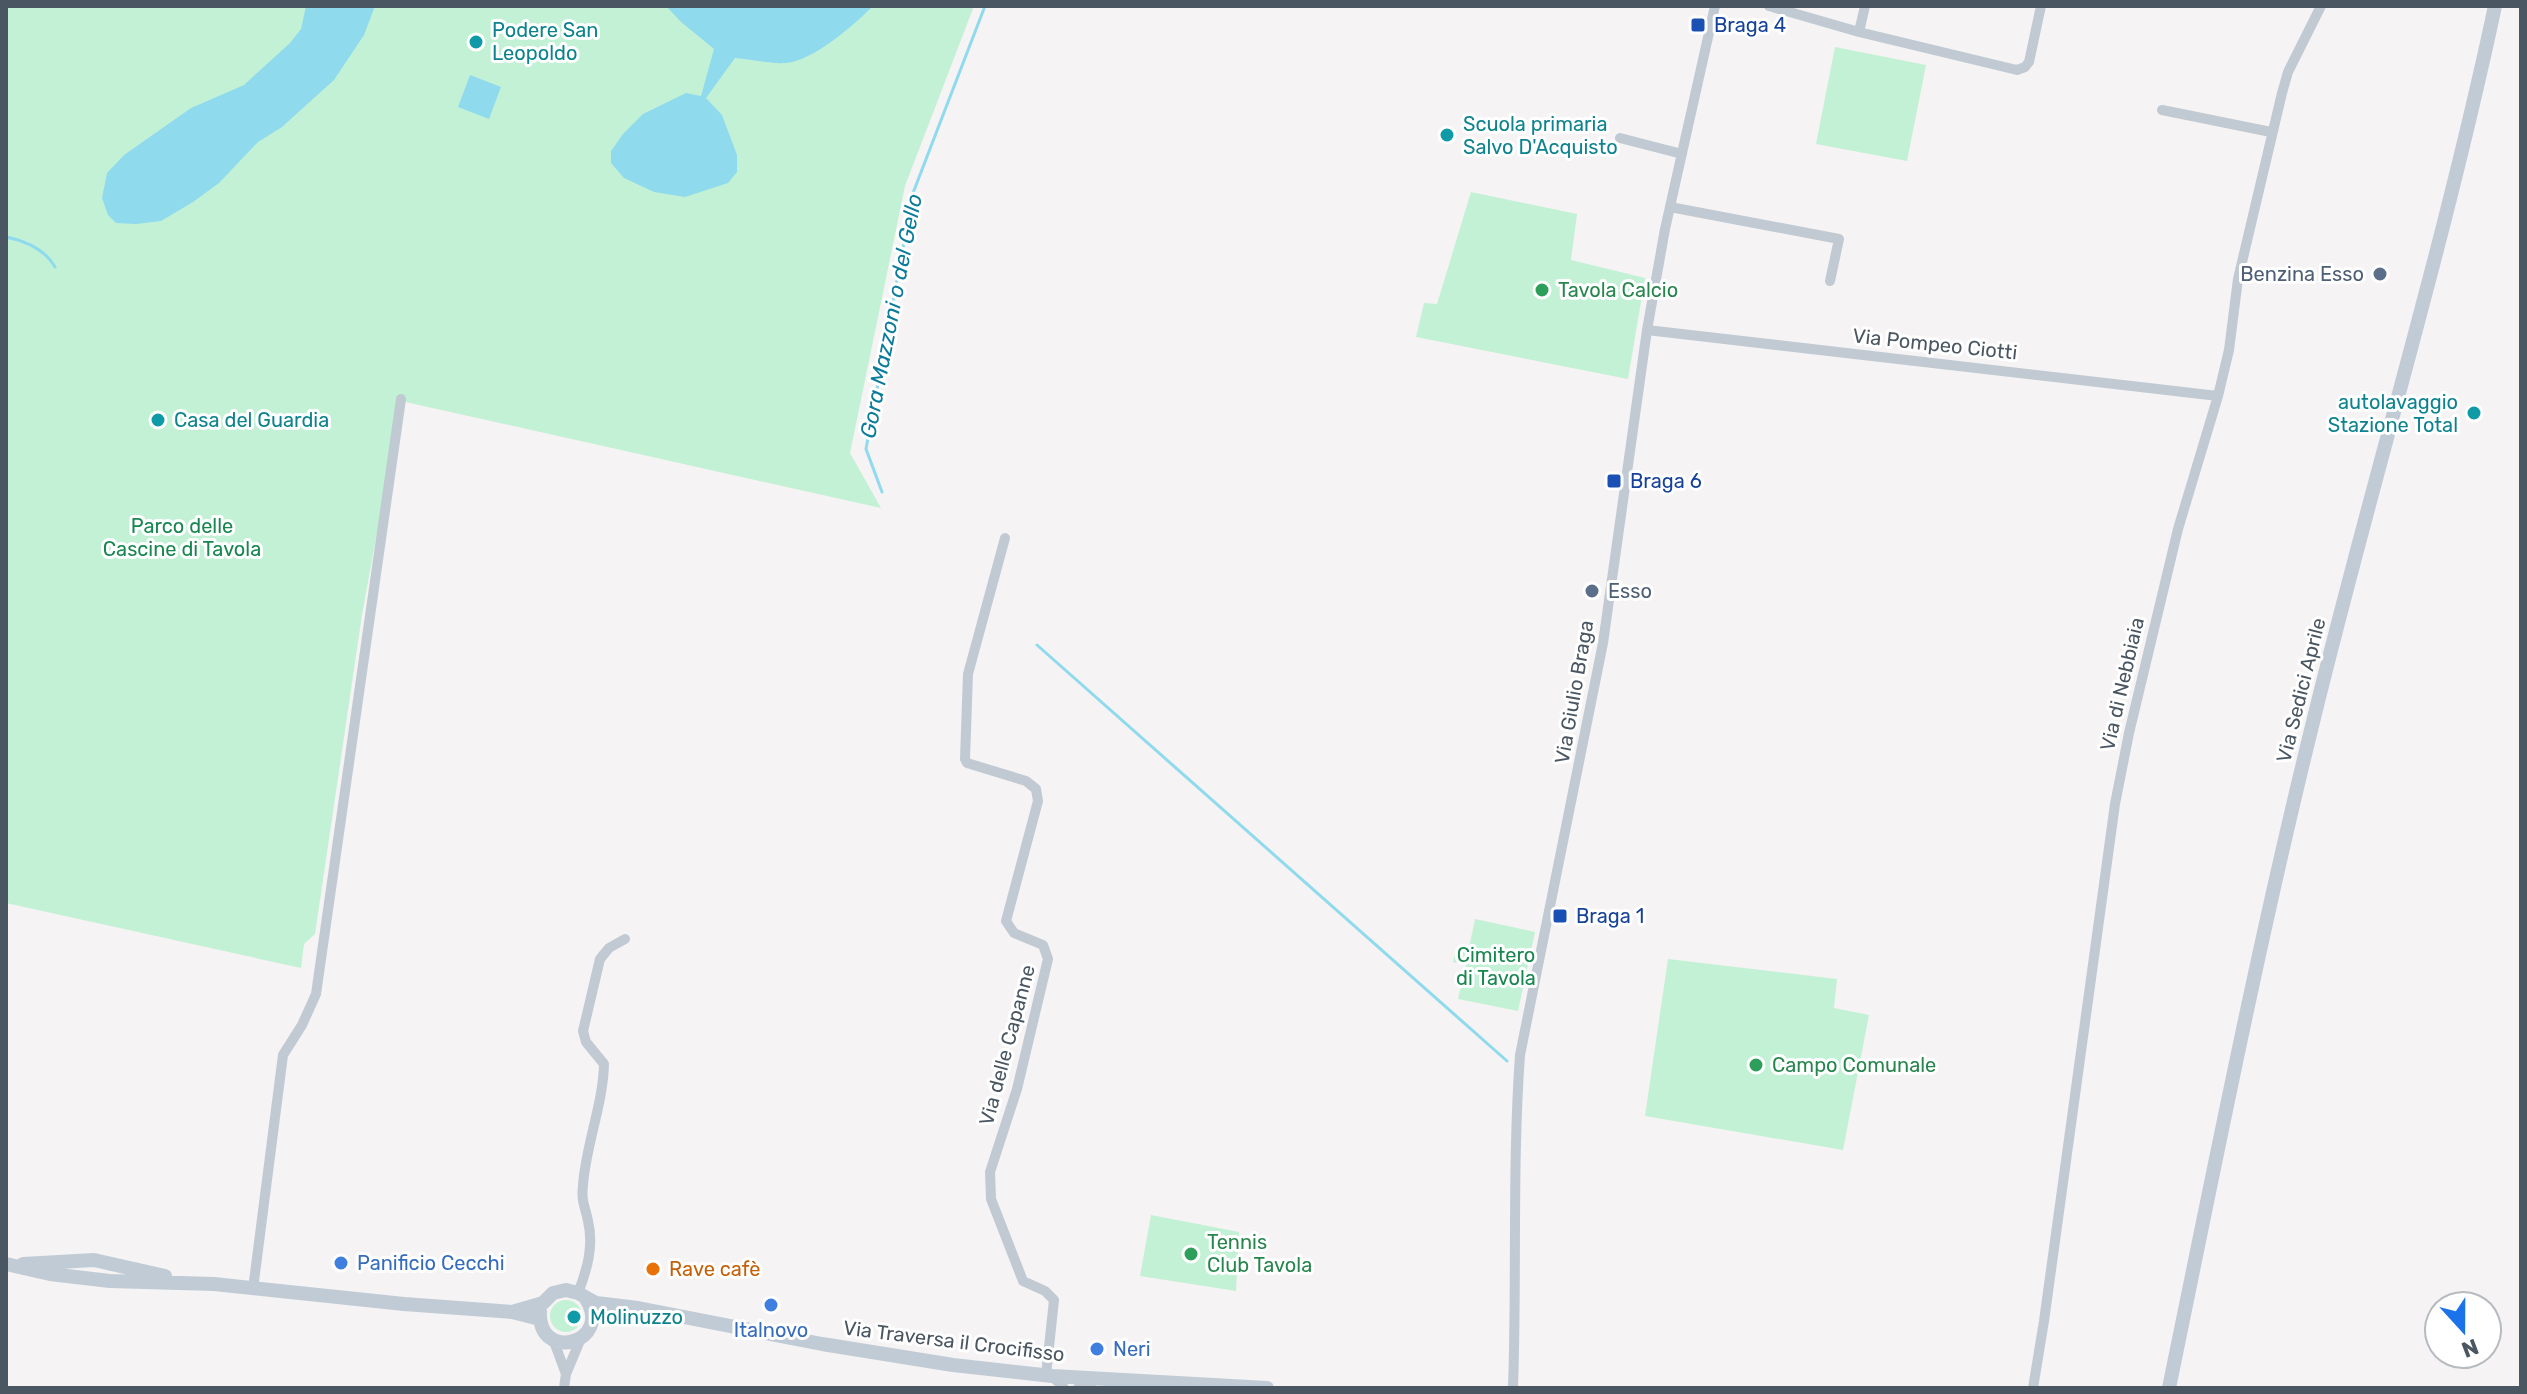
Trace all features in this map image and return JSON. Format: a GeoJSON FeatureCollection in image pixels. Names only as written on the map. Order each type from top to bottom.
{"type":"FeatureCollection","features":[{"type":"Feature","properties":{"kind":"street","name":"Via Giulio Braga"},"geometry":{"type":"LineString","coordinates":[[1513,1388],[1516,1113],[1520,1055],[1603,643],[1647,330],[1670,207],[1715,6]]}},
{"type":"Feature","properties":{"kind":"street"},"geometry":{"type":"LineString","coordinates":[[1769,6],[2013,70],[2025,67],[2031,56],[2041,6]]}},
{"type":"Feature","properties":{"kind":"street"},"geometry":{"type":"LineString","coordinates":[[1859,32],[1865,6]]}},
{"type":"Feature","properties":{"kind":"street","name":"Via di Nebbiaia"},"geometry":{"type":"LineString","coordinates":[[2033,1388],[2115,804],[2132,719],[2178,529],[2229,350],[2238,279],[2271,132],[2288,72],[2321,6]]}},
{"type":"Feature","properties":{"kind":"street","name":"Via Sedici Aprile"},"geometry":{"type":"LineString","coordinates":[[2169,1388],[2241,1036],[2310,734],[2471,116],[2495,6]]}},
{"type":"Feature","properties":{"kind":"street"},"geometry":{"type":"LineString","coordinates":[[2162,110],[2271,132]]}},
{"type":"Feature","properties":{"kind":"street"},"geometry":{"type":"LineString","coordinates":[[1620,138],[1682,154]]}},
{"type":"Feature","properties":{"kind":"street"},"geometry":{"type":"LineString","coordinates":[[1670,207],[1839,239],[1830,281]]}},
{"type":"Feature","properties":{"kind":"street","name":"Via Pompeo Ciotti"},"geometry":{"type":"LineString","coordinates":[[1647,330],[2218,396]]}},
{"type":"Feature","properties":{"kind":"street"},"geometry":{"type":"LineString","coordinates":[[253,1289],[283,1055],[302,1025],[316,994],[401,399]]}},
{"type":"Feature","properties":{"kind":"street","name":"Via delle Capanne"},"geometry":{"type":"LineString","coordinates":[[1005,538],[968,674],[965,759],[967,763],[1026,781],[1036,789],[1038,801],[1006,921],[1014,933],[1043,945],[1048,959],[1017,1089],[990,1172],[991,1199],[1023,1281],[1045,1291],[1054,1300],[1049,1375]]}},
{"type":"Feature","properties":{"kind":"street"},"geometry":{"type":"LineString","coordinates":[[564,1388],[566,1374],[581,1338],[588,1331],[592,1314],[582,1296],[590,1236],[582,1202],[583,1181],[600,1106],[604,1064],[586,1042],[583,1031],[600,959],[609,948],[625,939]]}},
{"type":"Feature","properties":{"kind":"street","name":"Via Traversa il Crocifisso"},"geometry":{"type":"LineString","coordinates":[[9,1265],[94,1260],[192,1282],[512,1312],[540,1319]]}},
{"type":"Feature","properties":{"kind":"street","name":"Via Traversa il Crocifisso"},"geometry":{"type":"LineString","coordinates":[[512,1312],[543,1303],[560,1291],[596,1303],[638,1308],[844,1348],[953,1365],[1049,1375],[1086,1384],[1267,1388]]}},
{"type":"Feature","properties":{"kind":"street"},"geometry":{"type":"LineString","coordinates":[[543,1303],[542,1328],[553,1339],[566,1374]]}},
{"type":"Feature","properties":{"kind":"street","name":"Via Traversa il Crocifisso"},"geometry":{"type":"LineString","coordinates":[[592,1314],[638,1308]]}},
{"type":"Feature","properties":{"kind":"street"},"geometry":{"type":"LineString","coordinates":[[553,1339],[567,1343],[581,1338]]}},
{"type":"Feature","properties":{"kind":"street"},"geometry":{"type":"LineString","coordinates":[[1049,1375],[1064,1388]]}},
{"type":"Feature","properties":{"kind":"green space","name":"Parco delle Cascine di Tavola"},"geometry":{"type":"Polygon","coordinates":[[[6,6],[974,6],[905,186],[850,453],[881,508],[401,401],[362,615],[315,934],[304,944],[301,968],[6,903],[6,6]]]}},
{"type":"Feature","properties":{"kind":"green space"},"geometry":{"type":"Polygon","coordinates":[[[1835,47],[1926,65],[1907,161],[1816,144],[1835,47]]]}},
{"type":"Feature","properties":{"kind":"green space","name":"Tavola Calcio"},"geometry":{"type":"Polygon","coordinates":[[[1471,192],[1577,214],[1571,260],[1645,278],[1628,379],[1416,337],[1424,303],[1437,304],[1471,192]]]}},
{"type":"Feature","properties":{"kind":"green space","name":"Cimitero di Tavola"},"geometry":{"type":"Polygon","coordinates":[[[1475,919],[1535,932],[1518,1011],[1458,999],[1466,965],[1453,962],[1456,950],[1468,953],[1475,919]]]}},
{"type":"Feature","properties":{"kind":"green space","name":"Campo Comunale"},"geometry":{"type":"Polygon","coordinates":[[[1668,959],[1837,979],[1834,1008],[1869,1015],[1843,1150],[1645,1116],[1668,959]]]}},
{"type":"Feature","properties":{"kind":"green space","name":"Tennis Club Tavola"},"geometry":{"type":"Polygon","coordinates":[[[1151,1215],[1239,1232],[1236,1291],[1140,1276],[1151,1215]]]}},
{"type":"Feature","properties":{"kind":"green space"},"geometry":{"type":"Polygon","coordinates":[[[566,1300],[577,1305],[582,1316],[577,1327],[566,1332],[555,1327],[550,1316],[555,1305],[566,1300]]]}},
{"type":"Feature","properties":{"kind":"water"},"geometry":{"type":"Polygon","coordinates":[[[306,6],[375,6],[364,35],[334,80],[282,127],[258,142],[219,183],[193,202],[161,221],[116,223],[108,215],[102,198],[107,173],[124,155],[191,108],[244,85],[301,29],[306,6]]]}},
{"type":"Feature","properties":{"kind":"water"},"geometry":{"type":"Polygon","coordinates":[[[666,6],[873,6],[820,50],[796,61],[779,63],[735,58],[706,98],[722,115],[737,155],[737,172],[728,183],[685,197],[654,192],[624,178],[611,163],[611,151],[643,114],[686,93],[701,96],[714,49],[666,6]]]}},
{"type":"Feature","properties":{"kind":"water"},"geometry":{"type":"Polygon","coordinates":[[[470,75],[501,87],[489,119],[458,107],[470,75]]]}},
{"type":"Feature","properties":{"kind":"waterway","name":"Gora Mazzoni o del Gello"},"geometry":{"type":"LineString","coordinates":[[882,492],[866,449],[913,193],[985,6]]}},
{"type":"Feature","properties":{"kind":"waterway"},"geometry":{"type":"LineString","coordinates":[[6,237],[34,247],[46,255],[55,267]]}},
{"type":"Feature","properties":{"kind":"waterway"},"geometry":{"type":"LineString","coordinates":[[1037,645],[1507,1061]]}},
{"type":"Feature","properties":{"kind":"place","name":"Braga 4"},"geometry":{"type":"Point","coordinates":[1698,25]}},
{"type":"Feature","properties":{"kind":"place","name":"Podere San Leopoldo"},"geometry":{"type":"Point","coordinates":[476,42]}},
{"type":"Feature","properties":{"kind":"place","name":"Scuola primaria Salvo D'Acquisto"},"geometry":{"type":"Point","coordinates":[1447,135]}},
{"type":"Feature","properties":{"kind":"place","name":"Benzina Esso"},"geometry":{"type":"Point","coordinates":[2380,274]}},
{"type":"Feature","properties":{"kind":"place","name":"Tavola Calcio"},"geometry":{"type":"Point","coordinates":[1542,290]}},
{"type":"Feature","properties":{"kind":"place","name":"autolavaggio Stazione Total"},"geometry":{"type":"Point","coordinates":[2474,413]}},
{"type":"Feature","properties":{"kind":"place","name":"Casa del Guardia"},"geometry":{"type":"Point","coordinates":[158,420]}},
{"type":"Feature","properties":{"kind":"place","name":"Braga 6"},"geometry":{"type":"Point","coordinates":[1614,481]}},
{"type":"Feature","properties":{"kind":"place","name":"Esso"},"geometry":{"type":"Point","coordinates":[1592,591]}},
{"type":"Feature","properties":{"kind":"place","name":"Braga 1"},"geometry":{"type":"Point","coordinates":[1560,916]}},
{"type":"Feature","properties":{"kind":"place","name":"Campo Comunale"},"geometry":{"type":"Point","coordinates":[1756,1065]}},
{"type":"Feature","properties":{"kind":"place","name":"Tennis Club Tavola"},"geometry":{"type":"Point","coordinates":[1191,1254]}},
{"type":"Feature","properties":{"kind":"place","name":"Panificio Cecchi"},"geometry":{"type":"Point","coordinates":[341,1263]}},
{"type":"Feature","properties":{"kind":"place","name":"Rave cafè"},"geometry":{"type":"Point","coordinates":[653,1269]}},
{"type":"Feature","properties":{"kind":"place","name":"Italnovo"},"geometry":{"type":"Point","coordinates":[771,1305]}},
{"type":"Feature","properties":{"kind":"place","name":"Molinuzzo"},"geometry":{"type":"Point","coordinates":[574,1317]}},
{"type":"Feature","properties":{"kind":"place","name":"Neri"},"geometry":{"type":"Point","coordinates":[1097,1349]}}]}
